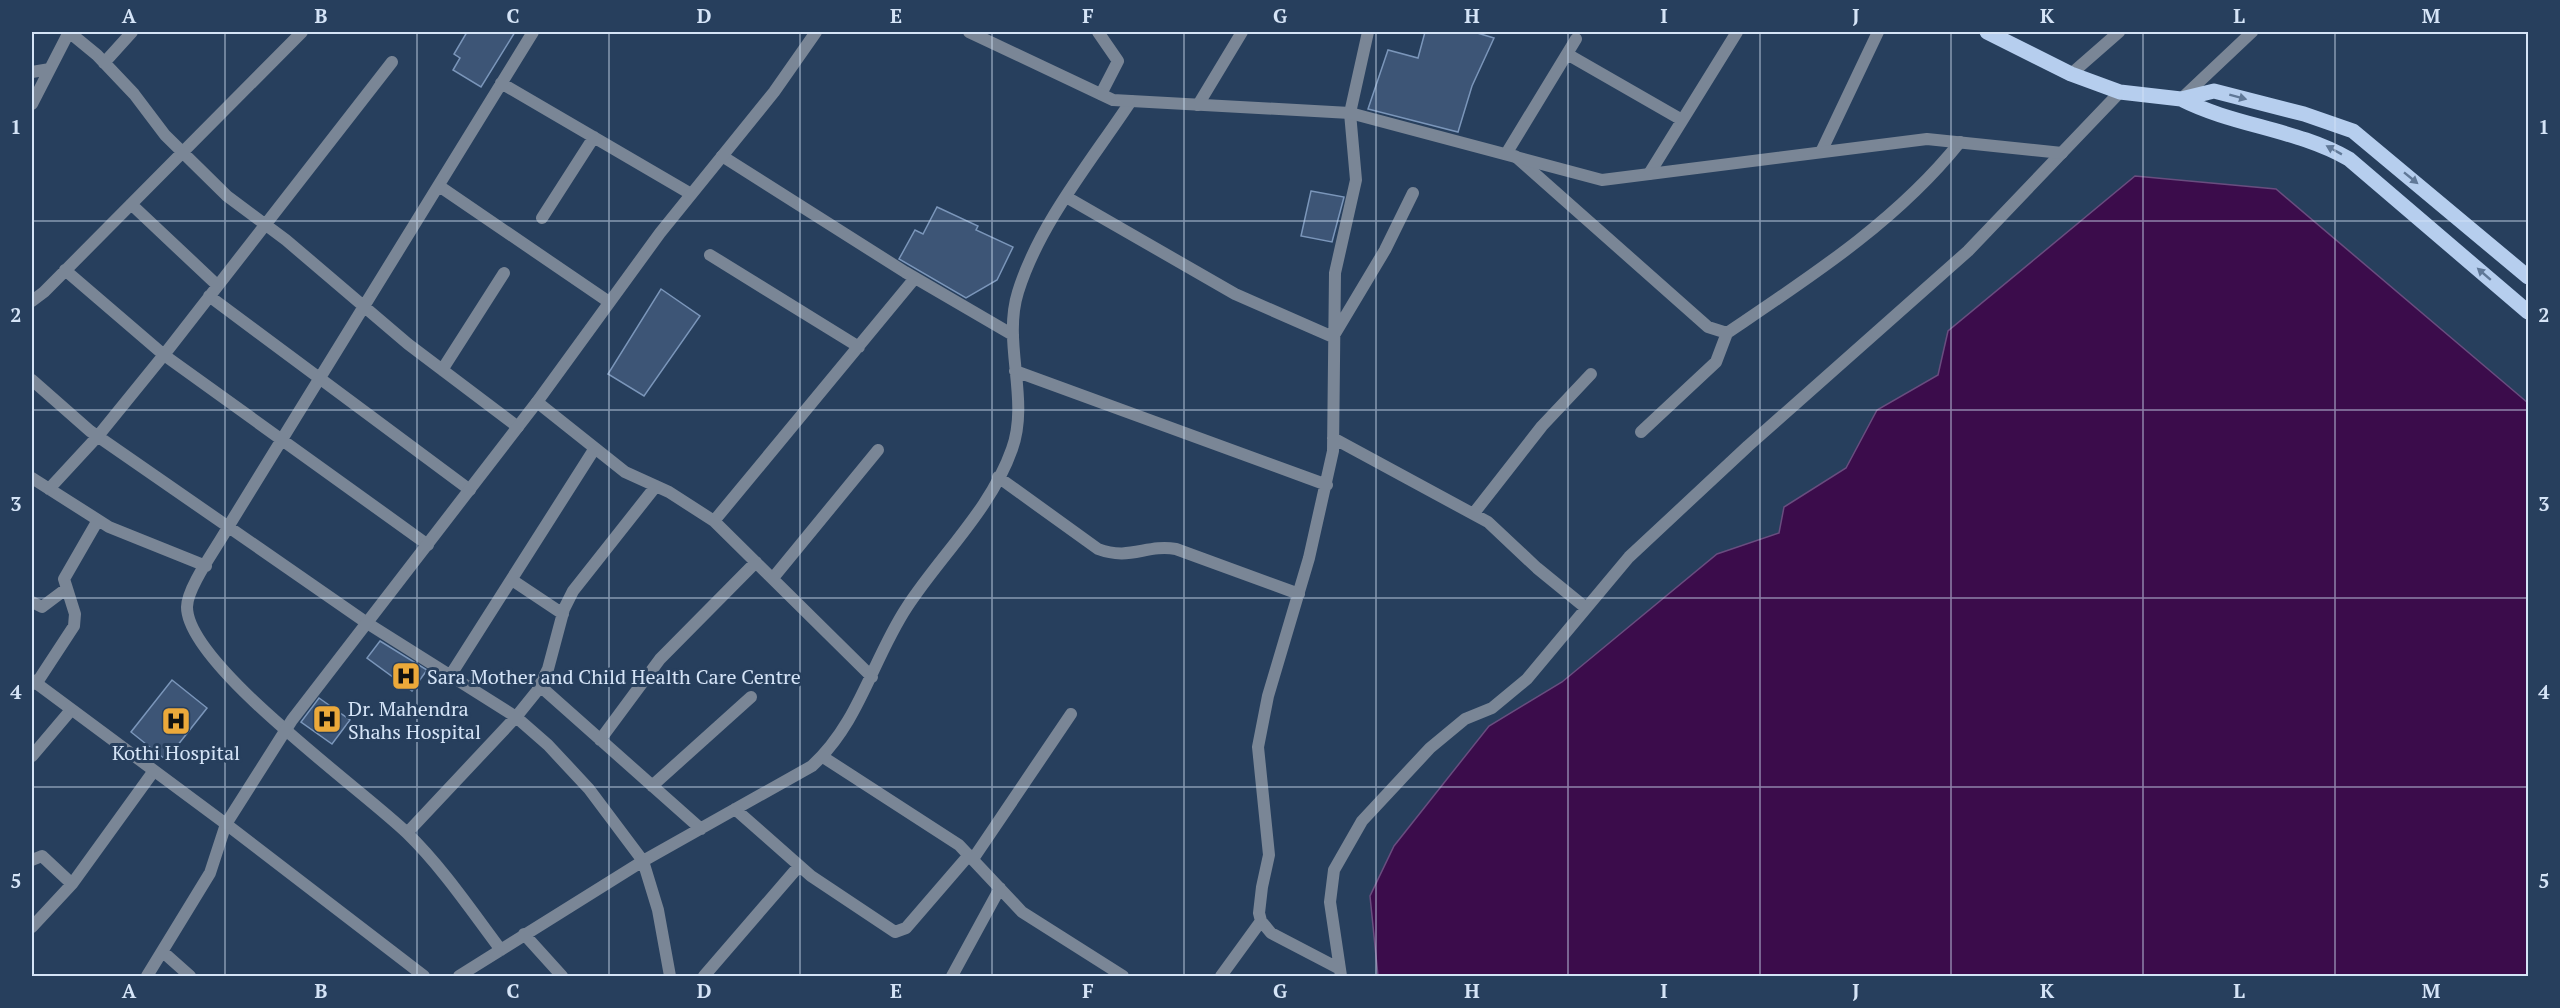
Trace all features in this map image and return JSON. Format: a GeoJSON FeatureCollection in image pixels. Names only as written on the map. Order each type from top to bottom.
{"type":"FeatureCollection","features":[{"type":"Feature","properties":{"kind":"main road"},"geometry":{"type":"LineString","coordinates":[[1987,32],[2071,74],[2120,92],[2181,99],[2214,91],[2304,114],[2353,131],[2529,277]]}},
{"type":"Feature","properties":{"kind":"main road"},"geometry":{"type":"LineString","coordinates":[[2181,99],[2206,112],[2326,146],[2349,159],[2529,312]]}},
{"type":"Feature","properties":{"kind":"street"},"geometry":{"type":"LineString","coordinates":[[32,104],[69,32],[134,94],[165,135],[183,150],[227,196],[266,224],[442,370],[518,427]]}},
{"type":"Feature","properties":{"kind":"street"},"geometry":{"type":"LineString","coordinates":[[104,63],[132,32]]}},
{"type":"Feature","properties":{"kind":"street"},"geometry":{"type":"LineString","coordinates":[[32,301],[302,32]]}},
{"type":"Feature","properties":{"kind":"street"},"geometry":{"type":"LineString","coordinates":[[501,950],[407,833],[284,731],[218,662],[191,626],[187,607],[190,593],[228,527],[533,32]]}},
{"type":"Feature","properties":{"kind":"street"},"geometry":{"type":"LineString","coordinates":[[147,976],[210,873],[226,824],[284,731],[537,402],[609,302],[774,92],[816,32]]}},
{"type":"Feature","properties":{"kind":"street"},"geometry":{"type":"LineString","coordinates":[[969,32],[1113,100],[1350,113],[1602,180],[1927,139],[2062,153]]}},
{"type":"Feature","properties":{"kind":"street"},"geometry":{"type":"LineString","coordinates":[[1198,105],[1242,32]]}},
{"type":"Feature","properties":{"kind":"street"},"geometry":{"type":"LineString","coordinates":[[1340,972],[1271,933],[1261,921],[1259,912],[1262,887],[1269,855],[1258,747],[1268,696],[1299,594],[1327,485],[1333,438],[1335,273],[1356,180],[1350,113],[1368,32]]}},
{"type":"Feature","properties":{"kind":"street"},"geometry":{"type":"LineString","coordinates":[[1649,174],[1737,32]]}},
{"type":"Feature","properties":{"kind":"street"},"geometry":{"type":"LineString","coordinates":[[1821,152],[1878,32]]}},
{"type":"Feature","properties":{"kind":"street"},"geometry":{"type":"LineString","coordinates":[[2071,74],[2120,32]]}},
{"type":"Feature","properties":{"kind":"street"},"geometry":{"type":"LineString","coordinates":[[2181,99],[2252,32]]}},
{"type":"Feature","properties":{"kind":"street"},"geometry":{"type":"LineString","coordinates":[[1101,94],[1118,61],[1103,34]]}},
{"type":"Feature","properties":{"kind":"street"},"geometry":{"type":"LineString","coordinates":[[1510,155],[1576,39]]}},
{"type":"Feature","properties":{"kind":"street"},"geometry":{"type":"LineString","coordinates":[[1567,54],[1682,120]]}},
{"type":"Feature","properties":{"kind":"street"},"geometry":{"type":"LineString","coordinates":[[49,489],[98,436],[164,354],[392,62]]}},
{"type":"Feature","properties":{"kind":"street"},"geometry":{"type":"LineString","coordinates":[[32,72],[50,69]]}},
{"type":"Feature","properties":{"kind":"street"},"geometry":{"type":"LineString","coordinates":[[501,83],[692,194]]}},
{"type":"Feature","properties":{"kind":"street"},"geometry":{"type":"LineString","coordinates":[[1340,972],[1330,902],[1334,870],[1362,821],[1430,748],[1465,718],[1492,708],[1527,679],[1629,557],[1748,446],[1968,251],[2120,92]]}},
{"type":"Feature","properties":{"kind":"street"},"geometry":{"type":"LineString","coordinates":[[459,976],[643,861],[812,766],[823,757],[852,718],[905,610],[987,499],[1012,449],[1016,430],[1013,335],[1017,294],[1030,259],[1131,101]]}},
{"type":"Feature","properties":{"kind":"street"},"geometry":{"type":"LineString","coordinates":[[542,218],[594,137]]}},
{"type":"Feature","properties":{"kind":"street"},"geometry":{"type":"LineString","coordinates":[[1641,432],[1716,362],[1727,333],[1791,290],[1882,222],[1938,170],[1960,142]]}},
{"type":"Feature","properties":{"kind":"street"},"geometry":{"type":"LineString","coordinates":[[1510,155],[1708,327],[1727,333]]}},
{"type":"Feature","properties":{"kind":"street"},"geometry":{"type":"LineString","coordinates":[[722,156],[915,278],[1013,335]]}},
{"type":"Feature","properties":{"kind":"street"},"geometry":{"type":"LineString","coordinates":[[439,186],[609,302]]}},
{"type":"Feature","properties":{"kind":"street"},"geometry":{"type":"LineString","coordinates":[[1333,337],[1385,250],[1413,193]]}},
{"type":"Feature","properties":{"kind":"street"},"geometry":{"type":"LineString","coordinates":[[1068,198],[1235,294],[1333,337]]}},
{"type":"Feature","properties":{"kind":"street"},"geometry":{"type":"LineString","coordinates":[[130,204],[217,285]]}},
{"type":"Feature","properties":{"kind":"street"},"geometry":{"type":"LineString","coordinates":[[710,255],[859,347]]}},
{"type":"Feature","properties":{"kind":"street"},"geometry":{"type":"LineString","coordinates":[[65,270],[164,354],[428,545]]}},
{"type":"Feature","properties":{"kind":"street"},"geometry":{"type":"LineString","coordinates":[[442,370],[504,273]]}},
{"type":"Feature","properties":{"kind":"street"},"geometry":{"type":"LineString","coordinates":[[714,521],[915,278]]}},
{"type":"Feature","properties":{"kind":"street"},"geometry":{"type":"LineString","coordinates":[[209,296],[470,490]]}},
{"type":"Feature","properties":{"kind":"street"},"geometry":{"type":"LineString","coordinates":[[1015,371],[1327,485]]}},
{"type":"Feature","properties":{"kind":"street"},"geometry":{"type":"LineString","coordinates":[[1474,513],[1542,426],[1591,374]]}},
{"type":"Feature","properties":{"kind":"street"},"geometry":{"type":"LineString","coordinates":[[32,380],[98,436],[228,527],[367,623],[516,717],[570,768],[643,861],[658,910],[670,976]]}},
{"type":"Feature","properties":{"kind":"street"},"geometry":{"type":"LineString","coordinates":[[537,402],[625,472],[656,486],[714,521],[872,677]]}},
{"type":"Feature","properties":{"kind":"street"},"geometry":{"type":"LineString","coordinates":[[1333,438],[1474,513],[1508,538],[1537,568],[1586,608]]}},
{"type":"Feature","properties":{"kind":"street"},"geometry":{"type":"LineString","coordinates":[[450,676],[595,448]]}},
{"type":"Feature","properties":{"kind":"street"},"geometry":{"type":"LineString","coordinates":[[772,578],[878,450]]}},
{"type":"Feature","properties":{"kind":"street"},"geometry":{"type":"LineString","coordinates":[[998,477],[1098,549],[1112,554],[1126,555],[1163,547],[1176,549],[1299,594]]}},
{"type":"Feature","properties":{"kind":"street"},"geometry":{"type":"LineString","coordinates":[[32,478],[124,534],[206,566]]}},
{"type":"Feature","properties":{"kind":"street"},"geometry":{"type":"LineString","coordinates":[[407,833],[516,717],[540,686],[548,669],[563,614],[573,591],[656,486]]}},
{"type":"Feature","properties":{"kind":"street"},"geometry":{"type":"LineString","coordinates":[[98,520],[66,574],[66,589],[75,614],[74,626],[34,682],[226,824],[424,976]]}},
{"type":"Feature","properties":{"kind":"street"},"geometry":{"type":"LineString","coordinates":[[600,740],[660,659],[756,562]]}},
{"type":"Feature","properties":{"kind":"street"},"geometry":{"type":"LineString","coordinates":[[512,580],[563,614]]}},
{"type":"Feature","properties":{"kind":"street"},"geometry":{"type":"LineString","coordinates":[[32,602],[42,607],[66,589]]}},
{"type":"Feature","properties":{"kind":"street"},"geometry":{"type":"LineString","coordinates":[[540,686],[700,829]]}},
{"type":"Feature","properties":{"kind":"street"},"geometry":{"type":"LineString","coordinates":[[652,786],[751,697]]}},
{"type":"Feature","properties":{"kind":"street"},"geometry":{"type":"LineString","coordinates":[[32,756],[71,710]]}},
{"type":"Feature","properties":{"kind":"street"},"geometry":{"type":"LineString","coordinates":[[735,809],[799,866],[895,932],[902,932],[971,857],[1071,714]]}},
{"type":"Feature","properties":{"kind":"street"},"geometry":{"type":"LineString","coordinates":[[823,757],[940,831],[971,857],[1022,912],[1123,976]]}},
{"type":"Feature","properties":{"kind":"street"},"geometry":{"type":"LineString","coordinates":[[32,927],[72,884],[153,772]]}},
{"type":"Feature","properties":{"kind":"street"},"geometry":{"type":"LineString","coordinates":[[32,860],[42,856],[72,884]]}},
{"type":"Feature","properties":{"kind":"street"},"geometry":{"type":"LineString","coordinates":[[704,976],[799,866]]}},
{"type":"Feature","properties":{"kind":"street"},"geometry":{"type":"LineString","coordinates":[[952,976],[1000,888]]}},
{"type":"Feature","properties":{"kind":"street"},"geometry":{"type":"LineString","coordinates":[[1221,976],[1261,921]]}},
{"type":"Feature","properties":{"kind":"street"},"geometry":{"type":"LineString","coordinates":[[524,934],[562,976]]}},
{"type":"Feature","properties":{"kind":"street"},"geometry":{"type":"LineString","coordinates":[[163,952],[190,976]]}},
{"type":"Feature","properties":{"kind":"shaded area"},"geometry":{"type":"Polygon","coordinates":[[[2135,176],[2276,189],[2528,403],[2528,976],[1378,976],[1370,896],[1394,846],[1489,726],[1562,682],[1717,554],[1779,533],[1784,507],[1846,468],[1877,410],[1938,375],[1948,331],[2135,176]]]}},
{"type":"Feature","properties":{"kind":"building"},"geometry":{"type":"Polygon","coordinates":[[[467,32],[515,32],[481,87],[453,70],[460,58],[454,54],[467,32]]]}},
{"type":"Feature","properties":{"kind":"building"},"geometry":{"type":"Polygon","coordinates":[[[1425,32],[1474,32],[1494,38],[1472,86],[1458,132],[1368,109],[1388,50],[1418,58],[1425,32]]]}},
{"type":"Feature","properties":{"kind":"building"},"geometry":{"type":"Polygon","coordinates":[[[1311,191],[1344,197],[1332,242],[1301,236],[1311,191]]]}},
{"type":"Feature","properties":{"kind":"building"},"geometry":{"type":"Polygon","coordinates":[[[937,207],[978,226],[976,230],[1013,247],[997,280],[966,298],[899,259],[915,230],[923,234],[937,207]]]}},
{"type":"Feature","properties":{"kind":"building"},"geometry":{"type":"Polygon","coordinates":[[[661,289],[700,316],[644,396],[608,374],[661,289]]]}},
{"type":"Feature","properties":{"kind":"building"},"geometry":{"type":"Polygon","coordinates":[[[380,641],[427,670],[412,691],[367,658],[380,641]]]}},
{"type":"Feature","properties":{"kind":"building"},"geometry":{"type":"Polygon","coordinates":[[[172,680],[207,708],[166,760],[131,732],[172,680]]]}},
{"type":"Feature","properties":{"kind":"building"},"geometry":{"type":"Polygon","coordinates":[[[319,698],[350,720],[332,744],[301,722],[319,698]]]}},
{"type":"Feature","properties":{"kind":"place","name":"Sara Mother and Child Health Care Centre"},"geometry":{"type":"Point","coordinates":[406,676]}},
{"type":"Feature","properties":{"kind":"place","name":"Dr. Mahendra Shahs Hospital"},"geometry":{"type":"Point","coordinates":[327,719]}},
{"type":"Feature","properties":{"kind":"place","name":"Kothi Hospital"},"geometry":{"type":"Point","coordinates":[176,721]}}]}
